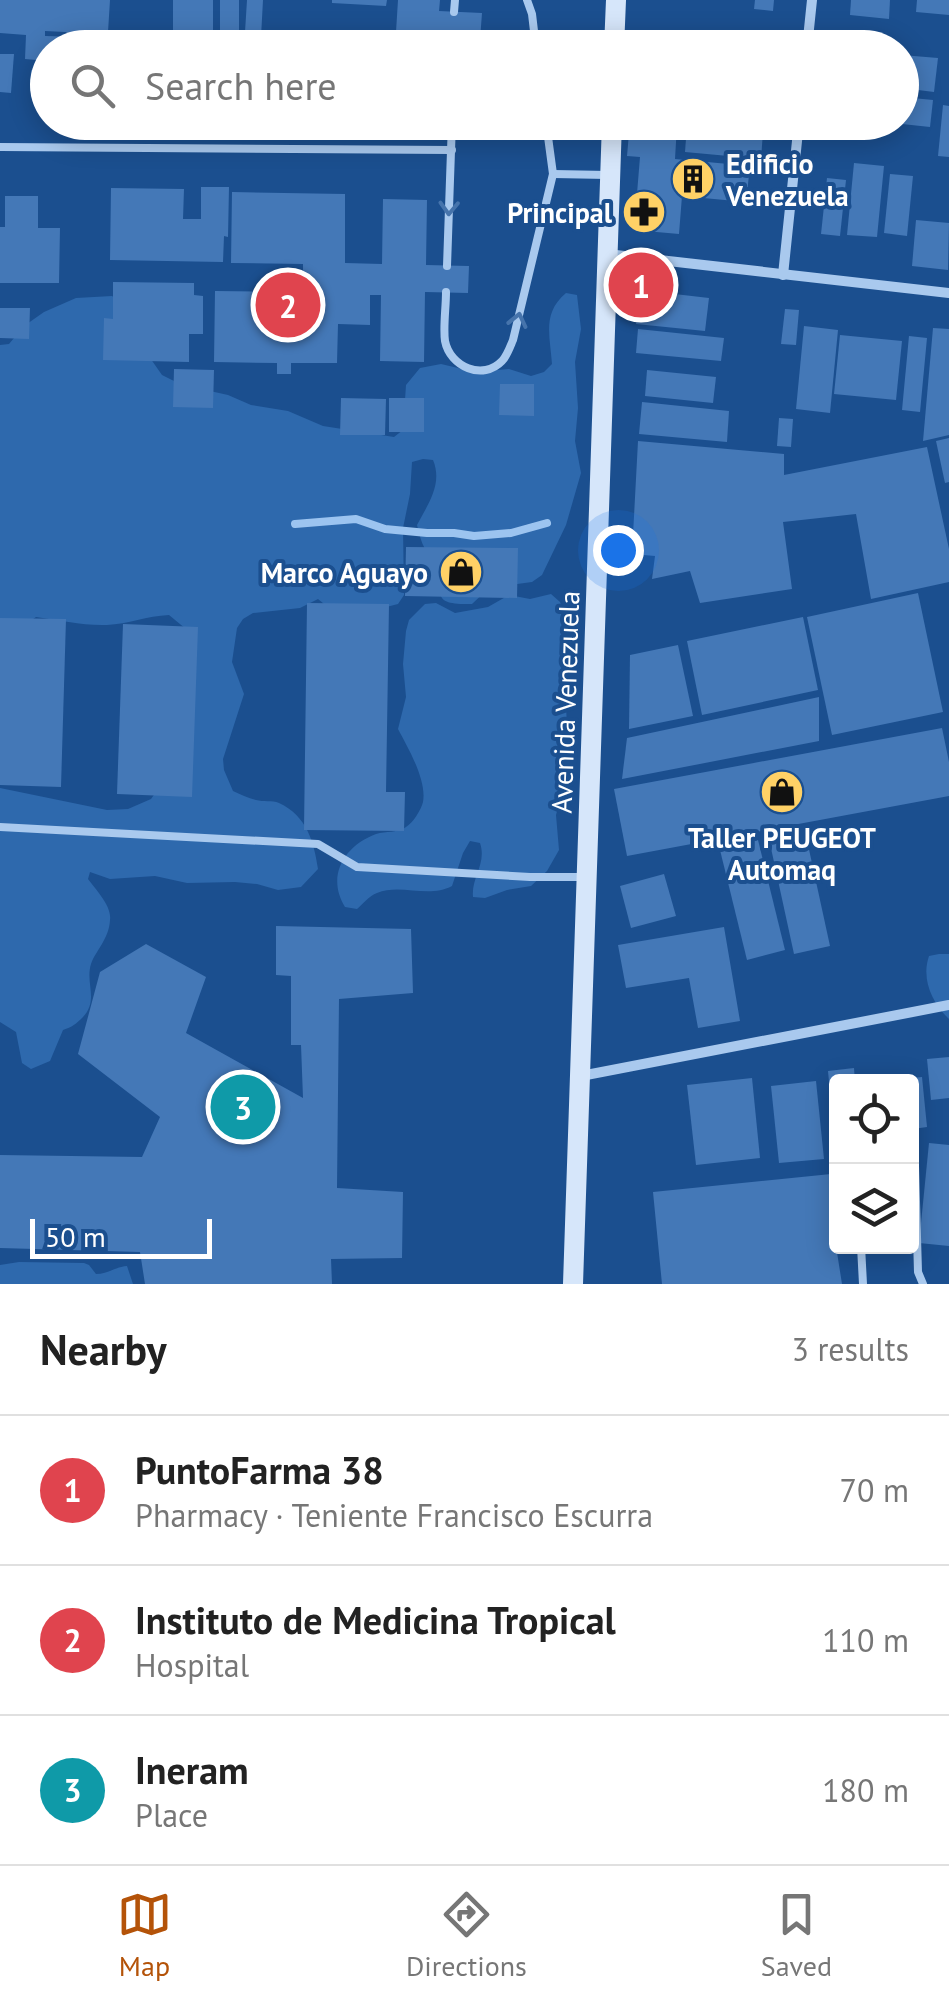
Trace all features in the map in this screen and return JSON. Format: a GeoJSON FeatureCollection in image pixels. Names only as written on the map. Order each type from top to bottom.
{"type":"FeatureCollection","features":[{"type":"Feature","properties":{"kind":"main road"},"geometry":{"type":"LineString","coordinates":[[615,30],[616,0]]}},
{"type":"Feature","properties":{"kind":"main road","name":"Avenida Venezuela"},"geometry":{"type":"LineString","coordinates":[[573,1284],[611,140]]}},
{"type":"Feature","properties":{"kind":"street"},"geometry":{"type":"LineString","coordinates":[[808,30],[812,0]]}},
{"type":"Feature","properties":{"kind":"street"},"geometry":{"type":"LineString","coordinates":[[782,275],[797,140]]}},
{"type":"Feature","properties":{"kind":"street"},"geometry":{"type":"LineString","coordinates":[[607,254],[949,293]]}},
{"type":"Feature","properties":{"kind":"street"},"geometry":{"type":"LineString","coordinates":[[580,1076],[949,1005]]}},
{"type":"Feature","properties":{"kind":"lane"},"geometry":{"type":"LineString","coordinates":[[454,12],[455,0]]}},
{"type":"Feature","properties":{"kind":"lane"},"geometry":{"type":"LineString","coordinates":[[527,0],[534,30]]}},
{"type":"Feature","properties":{"kind":"lane"},"geometry":{"type":"LineString","coordinates":[[446,266],[452,140]]}},
{"type":"Feature","properties":{"kind":"lane"},"geometry":{"type":"LineString","coordinates":[[446,292],[446,342],[454,360],[476,370],[490,369],[504,360],[513,340],[553,174],[548,140]]}},
{"type":"Feature","properties":{"kind":"lane"},"geometry":{"type":"LineString","coordinates":[[0,147],[452,150]]}},
{"type":"Feature","properties":{"kind":"lane"},"geometry":{"type":"LineString","coordinates":[[553,174],[610,174]]}},
{"type":"Feature","properties":{"kind":"lane"},"geometry":{"type":"LineString","coordinates":[[0,827],[318,844],[358,867],[530,877],[586,876]]}},
{"type":"Feature","properties":{"kind":"lane"},"geometry":{"type":"LineString","coordinates":[[861,1254],[863,1284]]}},
{"type":"Feature","properties":{"kind":"lane"},"geometry":{"type":"LineString","coordinates":[[917,1254],[922,1284]]}},
{"type":"Feature","properties":{"kind":"shaded area"},"geometry":{"type":"Polygon","coordinates":[[[566,293],[577,295],[581,329],[575,362],[575,441],[581,473],[566,525],[542,575],[532,582],[489,588],[472,604],[443,599],[417,525],[433,494],[436,477],[433,460],[423,459],[412,462],[403,528],[404,595],[398,604],[347,617],[318,599],[300,608],[253,613],[243,619],[237,628],[232,662],[244,694],[223,759],[224,770],[233,791],[279,803],[303,822],[318,869],[301,887],[278,890],[257,884],[187,883],[155,876],[110,879],[90,872],[88,879],[106,904],[110,920],[91,964],[88,1011],[63,1030],[50,1061],[31,1069],[22,1063],[16,1032],[0,1022],[0,788],[107,810],[128,809],[151,799],[163,782],[186,629],[169,615],[107,625],[36,617],[0,643],[0,345],[9,344],[24,326],[44,312],[76,298],[112,296],[121,302],[141,345],[162,375],[172,380],[251,405],[288,411],[323,426],[394,437],[403,430],[406,385],[420,368],[441,364],[475,372],[509,369],[531,376],[544,372],[552,364],[550,317],[566,293]]]}},
{"type":"Feature","properties":{"kind":"shaded area"},"geometry":{"type":"Polygon","coordinates":[[[551,594],[560,602],[573,634],[574,655],[562,749],[562,793],[556,815],[559,850],[547,871],[531,886],[485,898],[473,897],[482,851],[480,843],[470,841],[452,886],[434,891],[386,890],[371,896],[357,909],[345,907],[337,884],[347,854],[365,839],[406,827],[423,802],[419,774],[398,729],[406,697],[403,664],[409,620],[425,604],[436,603],[455,613],[488,607],[509,595],[530,599],[551,594]]]}},
{"type":"Feature","properties":{"kind":"shaded area"},"geometry":{"type":"Polygon","coordinates":[[[949,954],[949,1019],[933,998],[927,982],[929,956],[949,954]]]}},
{"type":"Feature","properties":{"kind":"shaded area"},"geometry":{"type":"Polygon","coordinates":[[[84,1263],[96,1274],[127,1266],[133,1284],[0,1284],[0,1265],[84,1263]]]}},
{"type":"Feature","properties":{"kind":"building"},"geometry":{"type":"Polygon","coordinates":[[[0,0],[110,0],[108,30],[30,30],[30,59],[25,59],[26,35],[0,33],[0,0]]]}},
{"type":"Feature","properties":{"kind":"building"},"geometry":{"type":"Polygon","coordinates":[[[173,0],[213,0],[213,30],[173,30],[173,0]]]}},
{"type":"Feature","properties":{"kind":"building"},"geometry":{"type":"Polygon","coordinates":[[[220,0],[239,0],[239,30],[220,30],[220,0]]]}},
{"type":"Feature","properties":{"kind":"building"},"geometry":{"type":"Polygon","coordinates":[[[247,0],[263,0],[261,30],[245,30],[247,0]]]}},
{"type":"Feature","properties":{"kind":"building"},"geometry":{"type":"Polygon","coordinates":[[[332,0],[387,0],[386,6],[332,0]]]}},
{"type":"Feature","properties":{"kind":"building"},"geometry":{"type":"Polygon","coordinates":[[[398,0],[440,0],[439,11],[482,13],[481,30],[396,30],[398,0]]]}},
{"type":"Feature","properties":{"kind":"building"},"geometry":{"type":"Polygon","coordinates":[[[755,0],[774,0],[773,11],[754,9],[755,0]]]}},
{"type":"Feature","properties":{"kind":"building"},"geometry":{"type":"Polygon","coordinates":[[[851,0],[890,0],[889,19],[850,15],[851,0]]]}},
{"type":"Feature","properties":{"kind":"building"},"geometry":{"type":"Polygon","coordinates":[[[917,0],[949,0],[949,15],[916,12],[917,0]]]}},
{"type":"Feature","properties":{"kind":"building"},"geometry":{"type":"Polygon","coordinates":[[[0,54],[14,54],[11,93],[0,92],[0,54]]]}},
{"type":"Feature","properties":{"kind":"building"},"geometry":{"type":"Polygon","coordinates":[[[919,56],[938,58],[934,92],[919,90],[919,56]]]}},
{"type":"Feature","properties":{"kind":"building"},"geometry":{"type":"Polygon","coordinates":[[[919,99],[933,100],[930,127],[919,126],[919,99]]]}},
{"type":"Feature","properties":{"kind":"building"},"geometry":{"type":"Polygon","coordinates":[[[943,105],[949,106],[949,157],[938,156],[943,105]]]}},
{"type":"Feature","properties":{"kind":"building","name":"Edificio Venezuela"},"geometry":{"type":"Polygon","coordinates":[[[628,140],[676,140],[675,159],[750,166],[746,202],[682,196],[679,234],[634,230],[640,157],[627,156],[628,140]]]}},
{"type":"Feature","properties":{"kind":"building"},"geometry":{"type":"Polygon","coordinates":[[[686,140],[762,140],[761,159],[685,152],[686,140]]]}},
{"type":"Feature","properties":{"kind":"building"},"geometry":{"type":"Polygon","coordinates":[[[854,163],[884,166],[877,237],[847,235],[854,163]]]}},
{"type":"Feature","properties":{"kind":"building"},"geometry":{"type":"Polygon","coordinates":[[[890,174],[913,176],[907,236],[884,233],[890,174]]]}},
{"type":"Feature","properties":{"kind":"building"},"geometry":{"type":"Polygon","coordinates":[[[827,178],[846,180],[840,236],[821,234],[827,178]]]}},
{"type":"Feature","properties":{"kind":"building"},"geometry":{"type":"Polygon","coordinates":[[[201,187],[229,187],[223,262],[110,260],[111,188],[184,189],[183,219],[201,219],[201,187]]]}},
{"type":"Feature","properties":{"kind":"building"},"geometry":{"type":"Polygon","coordinates":[[[232,192],[345,194],[345,263],[382,264],[383,199],[427,200],[426,265],[469,266],[468,293],[425,292],[424,362],[380,361],[381,295],[370,295],[370,325],[338,324],[337,363],[291,363],[291,374],[277,374],[277,363],[214,362],[215,291],[303,292],[303,264],[231,263],[232,192]]]}},
{"type":"Feature","properties":{"kind":"building"},"geometry":{"type":"Polygon","coordinates":[[[5,196],[38,196],[38,228],[60,228],[59,283],[0,283],[0,227],[5,227],[5,196]]]}},
{"type":"Feature","properties":{"kind":"building"},"geometry":{"type":"Polygon","coordinates":[[[916,220],[949,223],[948,270],[912,266],[916,220]]]}},
{"type":"Feature","properties":{"kind":"building"},"geometry":{"type":"Polygon","coordinates":[[[113,282],[194,283],[194,295],[203,296],[203,334],[189,334],[189,362],[103,360],[104,318],[113,319],[113,282]]]}},
{"type":"Feature","properties":{"kind":"building"},"geometry":{"type":"Polygon","coordinates":[[[640,290],[709,298],[705,331],[636,324],[640,290]]]}},
{"type":"Feature","properties":{"kind":"building"},"geometry":{"type":"Polygon","coordinates":[[[0,308],[30,308],[29,339],[0,338],[0,308]]]}},
{"type":"Feature","properties":{"kind":"building"},"geometry":{"type":"Polygon","coordinates":[[[785,309],[799,310],[796,345],[781,344],[785,309]]]}},
{"type":"Feature","properties":{"kind":"building"},"geometry":{"type":"Polygon","coordinates":[[[804,326],[838,330],[830,413],[796,409],[804,326]]]}},
{"type":"Feature","properties":{"kind":"building"},"geometry":{"type":"Polygon","coordinates":[[[933,328],[949,329],[949,435],[923,441],[933,328]]]}},
{"type":"Feature","properties":{"kind":"building"},"geometry":{"type":"Polygon","coordinates":[[[638,329],[724,338],[721,361],[636,353],[638,329]]]}},
{"type":"Feature","properties":{"kind":"building"},"geometry":{"type":"Polygon","coordinates":[[[840,335],[902,341],[896,400],[834,394],[840,335]]]}},
{"type":"Feature","properties":{"kind":"building"},"geometry":{"type":"Polygon","coordinates":[[[909,336],[927,338],[920,412],[902,410],[909,336]]]}},
{"type":"Feature","properties":{"kind":"building"},"geometry":{"type":"Polygon","coordinates":[[[174,369],[214,370],[213,408],[173,407],[174,369]]]}},
{"type":"Feature","properties":{"kind":"building"},"geometry":{"type":"Polygon","coordinates":[[[647,370],[716,377],[713,403],[645,396],[647,370]]]}},
{"type":"Feature","properties":{"kind":"building"},"geometry":{"type":"Polygon","coordinates":[[[500,384],[534,384],[534,416],[499,415],[500,384]]]}},
{"type":"Feature","properties":{"kind":"building"},"geometry":{"type":"Polygon","coordinates":[[[341,398],[386,399],[385,435],[340,435],[341,398]]]}},
{"type":"Feature","properties":{"kind":"building"},"geometry":{"type":"Polygon","coordinates":[[[389,398],[424,398],[424,432],[389,432],[389,398]]]}},
{"type":"Feature","properties":{"kind":"building"},"geometry":{"type":"Polygon","coordinates":[[[642,402],[729,411],[727,442],[639,434],[642,402]]]}},
{"type":"Feature","properties":{"kind":"building"},"geometry":{"type":"Polygon","coordinates":[[[779,418],[793,419],[791,447],[777,446],[779,418]]]}},
{"type":"Feature","properties":{"kind":"building"},"geometry":{"type":"Polygon","coordinates":[[[949,438],[949,482],[945,483],[936,441],[949,438]]]}},
{"type":"Feature","properties":{"kind":"building"},"geometry":{"type":"Polygon","coordinates":[[[638,441],[784,454],[784,475],[927,447],[949,549],[949,582],[871,599],[856,514],[783,522],[792,589],[700,603],[690,571],[652,579],[655,556],[632,554],[638,441]]]}},
{"type":"Feature","properties":{"kind":"building","name":"Marco Aguayo"},"geometry":{"type":"Polygon","coordinates":[[[406,547],[518,548],[517,598],[405,596],[406,547]]]}},
{"type":"Feature","properties":{"kind":"building"},"geometry":{"type":"Polygon","coordinates":[[[918,593],[943,712],[832,735],[807,617],[918,593]]]}},
{"type":"Feature","properties":{"kind":"building"},"geometry":{"type":"Polygon","coordinates":[[[307,603],[389,604],[386,792],[405,792],[404,831],[304,830],[307,603]]]}},
{"type":"Feature","properties":{"kind":"building"},"geometry":{"type":"Polygon","coordinates":[[[803,617],[818,690],[702,715],[687,641],[803,617]]]}},
{"type":"Feature","properties":{"kind":"building"},"geometry":{"type":"Polygon","coordinates":[[[0,618],[66,619],[61,787],[0,785],[0,618]]]}},
{"type":"Feature","properties":{"kind":"building"},"geometry":{"type":"Polygon","coordinates":[[[123,624],[198,627],[192,797],[117,794],[123,624]]]}},
{"type":"Feature","properties":{"kind":"building"},"geometry":{"type":"Polygon","coordinates":[[[678,645],[693,716],[629,729],[630,655],[678,645]]]}},
{"type":"Feature","properties":{"kind":"building"},"geometry":{"type":"Polygon","coordinates":[[[819,697],[819,741],[622,779],[627,738],[819,697]]]}},
{"type":"Feature","properties":{"kind":"building","name":"Taller PEUGEOT Automaq"},"geometry":{"type":"Polygon","coordinates":[[[942,728],[949,762],[949,796],[627,856],[614,789],[942,728]]]}},
{"type":"Feature","properties":{"kind":"building"},"geometry":{"type":"Polygon","coordinates":[[[805,831],[830,946],[794,954],[769,839],[805,831]]]}},
{"type":"Feature","properties":{"kind":"building"},"geometry":{"type":"Polygon","coordinates":[[[758,840],[785,950],[747,960],[720,850],[758,840]]]}},
{"type":"Feature","properties":{"kind":"building"},"geometry":{"type":"Polygon","coordinates":[[[664,874],[676,916],[631,928],[620,886],[664,874]]]}},
{"type":"Feature","properties":{"kind":"building"},"geometry":{"type":"Polygon","coordinates":[[[276,926],[411,929],[413,993],[339,999],[337,1188],[403,1192],[402,1258],[331,1259],[332,1284],[145,1284],[140,1252],[0,1248],[0,1155],[142,1157],[160,1117],[78,1054],[100,972],[146,944],[206,977],[186,1033],[303,1098],[301,1045],[291,1045],[291,976],[276,975],[276,926]]]}},
{"type":"Feature","properties":{"kind":"building"},"geometry":{"type":"Polygon","coordinates":[[[724,927],[740,1021],[698,1028],[689,978],[626,988],[618,945],[724,927]]]}},
{"type":"Feature","properties":{"kind":"building"},"geometry":{"type":"Polygon","coordinates":[[[949,1057],[949,1098],[931,1100],[927,1059],[949,1057]]]}},
{"type":"Feature","properties":{"kind":"building"},"geometry":{"type":"Polygon","coordinates":[[[854,1068],[854,1074],[829,1074],[829,1082],[828,1071],[854,1068]]]}},
{"type":"Feature","properties":{"kind":"building"},"geometry":{"type":"Polygon","coordinates":[[[922,1077],[927,1127],[919,1128],[922,1077]]]}},
{"type":"Feature","properties":{"kind":"building"},"geometry":{"type":"Polygon","coordinates":[[[752,1078],[760,1158],[696,1165],[687,1085],[752,1078]]]}},
{"type":"Feature","properties":{"kind":"building"},"geometry":{"type":"Polygon","coordinates":[[[816,1081],[824,1159],[779,1163],[771,1086],[816,1081]]]}},
{"type":"Feature","properties":{"kind":"building"},"geometry":{"type":"Polygon","coordinates":[[[929,1143],[949,1145],[949,1246],[919,1243],[929,1143]]]}},
{"type":"Feature","properties":{"kind":"building"},"geometry":{"type":"Polygon","coordinates":[[[829,1174],[829,1254],[837,1254],[842,1284],[662,1284],[653,1192],[829,1174]]]}},
{"type":"Feature","properties":{"kind":"waterway"},"geometry":{"type":"LineString","coordinates":[[295,524],[356,519],[385,529],[474,536],[511,533],[547,523]]}},
{"type":"Feature","properties":{"kind":"place","name":"Edificio Venezuela"},"geometry":{"type":"Point","coordinates":[693,179]}},
{"type":"Feature","properties":{"kind":"place","name":"Principal"},"geometry":{"type":"Point","coordinates":[644,212]}},
{"type":"Feature","properties":{"kind":"place","name":"PuntoFarma 38"},"geometry":{"type":"Point","coordinates":[641,285]}},
{"type":"Feature","properties":{"kind":"place","name":"Instituto de Medicina Tropical"},"geometry":{"type":"Point","coordinates":[288,305]}},
{"type":"Feature","properties":{"kind":"place","name":"Marco Aguayo"},"geometry":{"type":"Point","coordinates":[461,572]}},
{"type":"Feature","properties":{"kind":"place","name":"Taller PEUGEOT Automaq"},"geometry":{"type":"Point","coordinates":[782,792]}},
{"type":"Feature","properties":{"kind":"place","name":"Ineram"},"geometry":{"type":"Point","coordinates":[243,1107]}}]}
